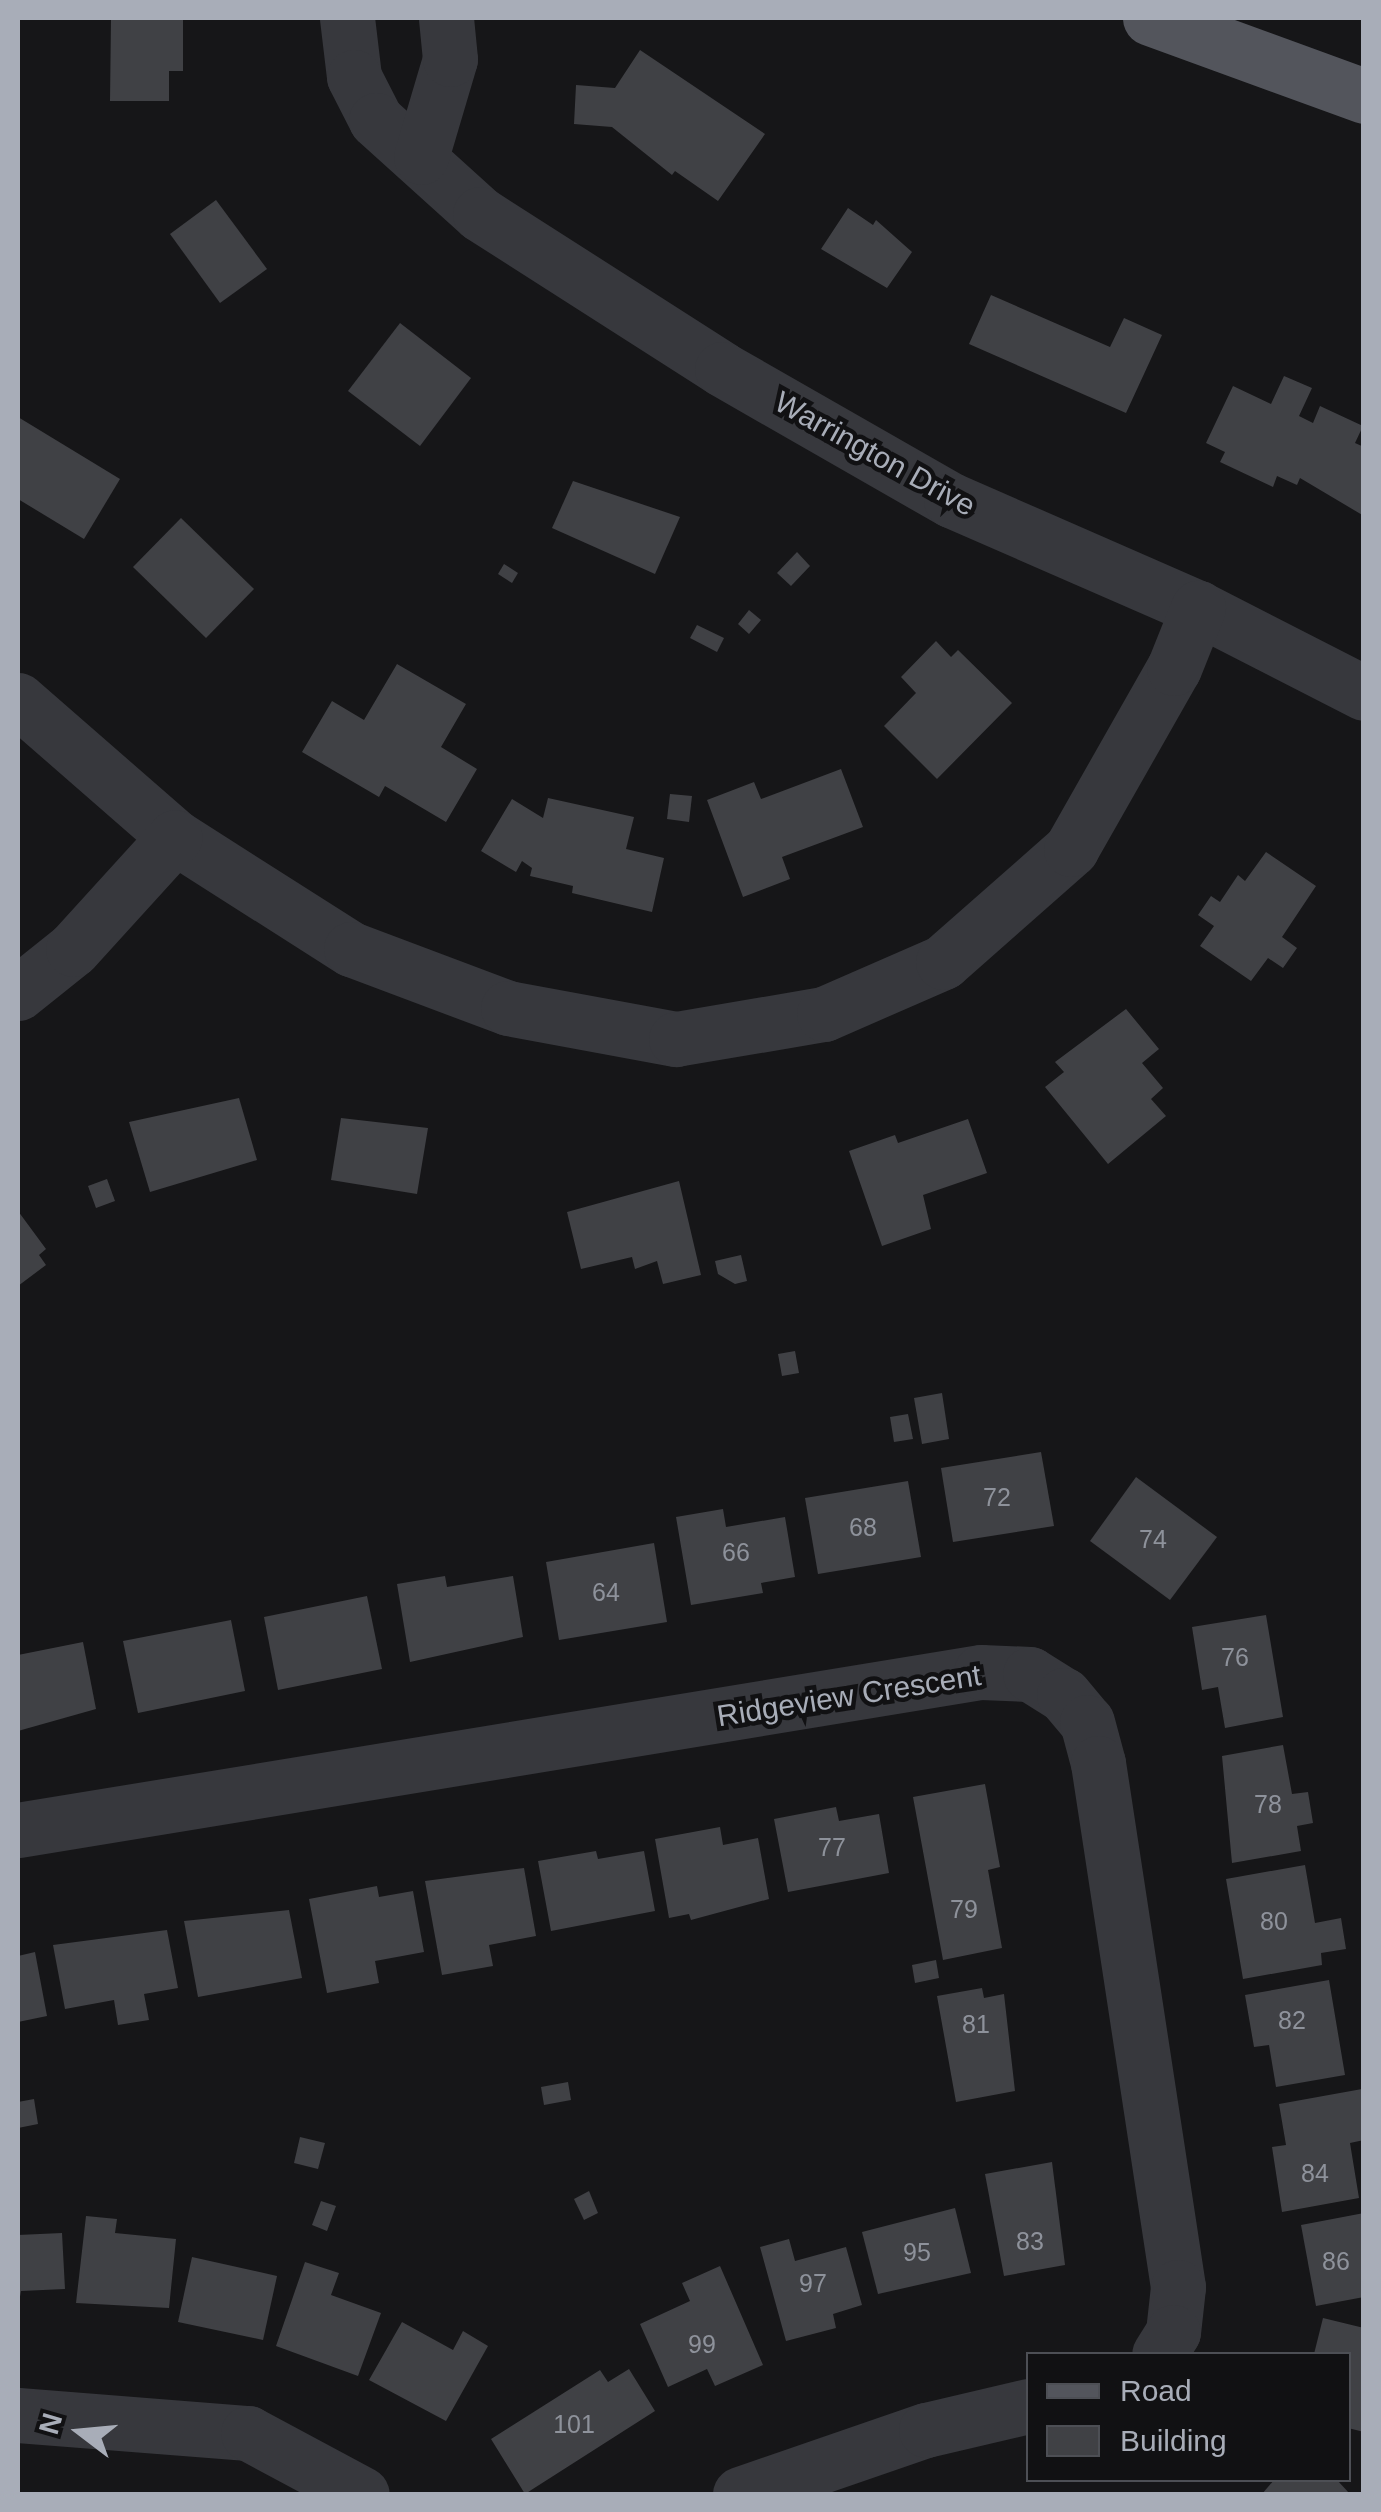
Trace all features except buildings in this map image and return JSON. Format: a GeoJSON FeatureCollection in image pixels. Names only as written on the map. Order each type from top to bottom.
{"type":"FeatureCollection","features":[{"type":"Feature","properties":{"kind":"main road"},"geometry":{"type":"LineString","coordinates":[[1150,18],[1364,96]]}},
{"type":"Feature","properties":{"kind":"street","name":"Warrington Drive"},"geometry":{"type":"LineString","coordinates":[[347,18],[354,77],[376,120],[422,157],[480,214],[722,368],[950,500],[1198,608],[1364,693]]}},
{"type":"Feature","properties":{"kind":"street"},"geometry":{"type":"LineString","coordinates":[[422,157],[450,59],[446,18]]}},
{"type":"Feature","properties":{"kind":"street"},"geometry":{"type":"LineString","coordinates":[[18,700],[174,837],[351,949],[508,1008],[676,1039],[824,1014],[943,962],[1071,849],[1165,686],[1198,608]]}},
{"type":"Feature","properties":{"kind":"street"},"geometry":{"type":"LineString","coordinates":[[18,993],[73,949],[174,837]]}},
{"type":"Feature","properties":{"kind":"street","name":"Ridgeview Crescent"},"geometry":{"type":"LineString","coordinates":[[18,1830],[981,1672],[1030,1674],[1064,1695],[1087,1722],[1098,1763],[1178,2287],[1173,2332],[1160,2352]]}},
{"type":"Feature","properties":{"kind":"street"},"geometry":{"type":"LineString","coordinates":[[740,2494],[926,2430],[1026,2406]]}},
{"type":"Feature","properties":{"kind":"street"},"geometry":{"type":"LineString","coordinates":[[18,2415],[248,2434],[362,2494]]}}]}
